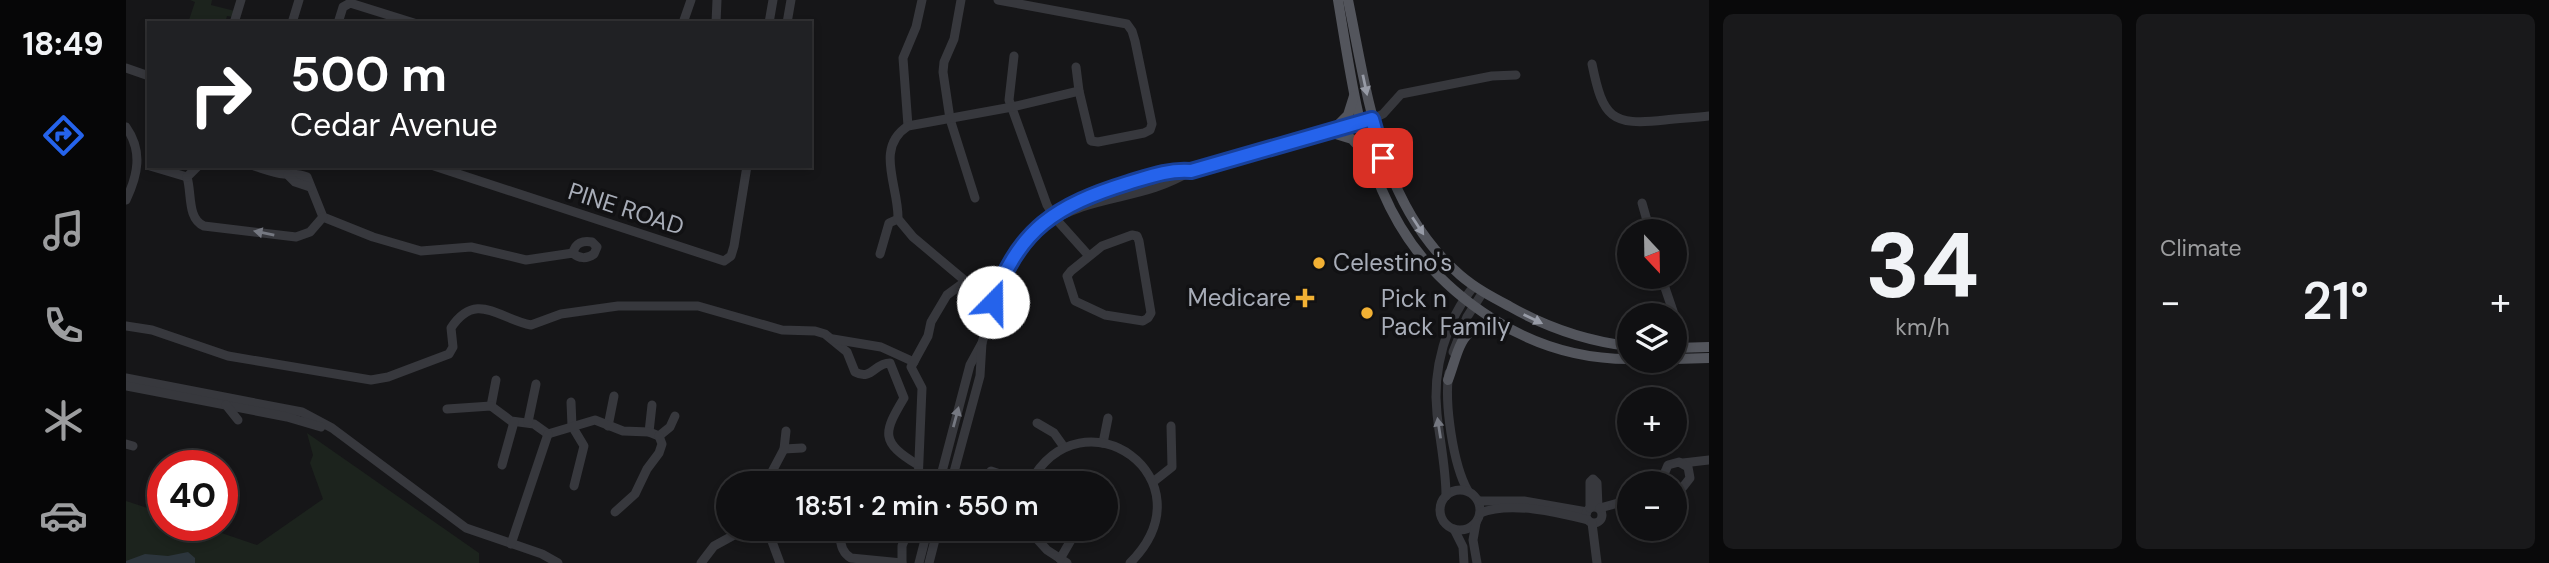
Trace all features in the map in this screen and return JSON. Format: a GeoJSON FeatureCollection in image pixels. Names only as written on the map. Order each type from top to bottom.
{"type":"FeatureCollection","features":[{"type":"Feature","properties":{"kind":"main road"},"geometry":{"type":"LineString","coordinates":[[1338,0],[1354,96],[1408,210],[1435,250],[1478,288],[1539,322],[1617,344]]}},
{"type":"Feature","properties":{"kind":"main road"},"geometry":{"type":"LineString","coordinates":[[1348,0],[1367,121],[1369,160]]}},
{"type":"Feature","properties":{"kind":"main road"},"geometry":{"type":"LineString","coordinates":[[1354,96],[1348,115],[1330,132],[1352,139],[1361,147],[1384,199],[1403,233],[1429,266],[1468,303],[1528,338]]}},
{"type":"Feature","properties":{"kind":"main road"},"geometry":{"type":"LineString","coordinates":[[1448,380],[1462,340],[1474,328],[1493,327],[1579,355],[1617,358]]}},
{"type":"Feature","properties":{"kind":"main road"},"geometry":{"type":"LineString","coordinates":[[1687,352],[1709,347]]}},
{"type":"Feature","properties":{"kind":"main road"},"geometry":{"type":"LineString","coordinates":[[1687,355],[1709,358]]}},
{"type":"Feature","properties":{"kind":"street"},"geometry":{"type":"LineString","coordinates":[[235,21],[241,0]]}},
{"type":"Feature","properties":{"kind":"street"},"geometry":{"type":"LineString","coordinates":[[293,21],[299,0]]}},
{"type":"Feature","properties":{"kind":"street"},"geometry":{"type":"LineString","coordinates":[[684,21],[691,0]]}},
{"type":"Feature","properties":{"kind":"street"},"geometry":{"type":"LineString","coordinates":[[716,21],[717,0]]}},
{"type":"Feature","properties":{"kind":"street"},"geometry":{"type":"LineString","coordinates":[[769,21],[773,0]]}},
{"type":"Feature","properties":{"kind":"street"},"geometry":{"type":"LineString","coordinates":[[787,21],[791,0]]}},
{"type":"Feature","properties":{"kind":"street"},"geometry":{"type":"LineString","coordinates":[[908,126],[903,58],[916,27],[922,0]]}},
{"type":"Feature","properties":{"kind":"street"},"geometry":{"type":"LineString","coordinates":[[961,0],[954,39],[943,67],[950,119],[975,198]]}},
{"type":"Feature","properties":{"kind":"street"},"geometry":{"type":"LineString","coordinates":[[998,0],[1127,24],[1135,41],[1152,127],[1144,133],[1092,142],[1076,67]]}},
{"type":"Feature","properties":{"kind":"street"},"geometry":{"type":"LineString","coordinates":[[339,21],[343,7],[350,3],[408,21]]}},
{"type":"Feature","properties":{"kind":"street"},"geometry":{"type":"LineString","coordinates":[[1014,56],[1009,97],[1051,218],[1089,256]]}},
{"type":"Feature","properties":{"kind":"street"},"geometry":{"type":"LineString","coordinates":[[1592,64],[1603,103],[1610,113],[1623,121],[1638,123],[1709,116]]}},
{"type":"Feature","properties":{"kind":"street"},"geometry":{"type":"LineString","coordinates":[[126,68],[147,75]]}},
{"type":"Feature","properties":{"kind":"street"},"geometry":{"type":"LineString","coordinates":[[1051,218],[1083,207],[1148,192],[1191,171],[1367,121],[1383,114],[1401,94],[1492,76],[1516,75]]}},
{"type":"Feature","properties":{"kind":"street"},"geometry":{"type":"LineString","coordinates":[[918,471],[922,388],[911,367],[947,295],[962,284],[962,279],[914,237],[898,219],[898,202],[890,158],[895,137],[908,126],[1012,107],[1079,91]]}},
{"type":"Feature","properties":{"kind":"street"},"geometry":{"type":"LineString","coordinates":[[126,127],[137,151],[138,163],[126,200]]}},
{"type":"Feature","properties":{"kind":"street"},"geometry":{"type":"LineString","coordinates":[[138,163],[147,165]]}},
{"type":"Feature","properties":{"kind":"street"},"geometry":{"type":"LineString","coordinates":[[156,168],[187,177]]}},
{"type":"Feature","properties":{"kind":"street"},"geometry":{"type":"LineString","coordinates":[[187,177],[196,168]]}},
{"type":"Feature","properties":{"kind":"street"},"geometry":{"type":"LineString","coordinates":[[262,168],[307,177],[323,217],[373,237],[421,251],[471,247],[526,260],[573,253]]}},
{"type":"Feature","properties":{"kind":"street","name":"PINE ROAD"},"geometry":{"type":"LineString","coordinates":[[440,168],[718,260],[727,260],[734,246],[747,168]]}},
{"type":"Feature","properties":{"kind":"street"},"geometry":{"type":"LineString","coordinates":[[942,471],[967,373],[982,343],[998,287],[1009,264],[1026,241],[1063,208],[1086,198],[1144,178],[1176,171],[1191,171]]}},
{"type":"Feature","properties":{"kind":"street"},"geometry":{"type":"LineString","coordinates":[[187,177],[194,218],[204,226],[296,237],[310,232],[323,217]]}},
{"type":"Feature","properties":{"kind":"street"},"geometry":{"type":"LineString","coordinates":[[1045,197],[1063,208]]}},
{"type":"Feature","properties":{"kind":"street"},"geometry":{"type":"LineString","coordinates":[[1642,204],[1646,219]]}},
{"type":"Feature","properties":{"kind":"street"},"geometry":{"type":"LineString","coordinates":[[880,254],[889,223],[898,219]]}},
{"type":"Feature","properties":{"kind":"street"},"geometry":{"type":"LineString","coordinates":[[1132,235],[1137,236],[1150,313],[1148,318],[1143,321],[1105,315],[1076,301],[1067,276],[1089,256],[1102,246],[1132,235]]}},
{"type":"Feature","properties":{"kind":"street"},"geometry":{"type":"LineString","coordinates":[[1476,523],[1468,528],[1454,529],[1448,526],[1441,515],[1440,508],[1446,496],[1445,468],[1436,400],[1445,342],[1478,288]]}},
{"type":"Feature","properties":{"kind":"street"},"geometry":{"type":"LineString","coordinates":[[1468,303],[1456,342],[1447,396],[1452,438],[1460,473],[1468,491],[1479,501],[1524,501],[1594,514]]}},
{"type":"Feature","properties":{"kind":"street"},"geometry":{"type":"LineString","coordinates":[[126,326],[152,330],[228,356],[379,380],[449,354],[453,347],[451,328],[462,316],[475,308],[491,309],[531,325],[548,317],[607,307],[698,306],[782,330],[815,331],[833,339],[881,347],[914,362]]}},
{"type":"Feature","properties":{"kind":"street"},"geometry":{"type":"LineString","coordinates":[[833,339],[846,352],[855,372],[859,374],[868,376],[887,363],[893,368],[904,398],[892,416],[888,436],[904,457],[918,465]]}},
{"type":"Feature","properties":{"kind":"street"},"geometry":{"type":"LineString","coordinates":[[954,471],[980,376],[982,343]]}},
{"type":"Feature","properties":{"kind":"street"},"geometry":{"type":"LineString","coordinates":[[126,378],[290,409],[308,415],[458,523],[476,532],[542,554],[558,563]]}},
{"type":"Feature","properties":{"kind":"street"},"geometry":{"type":"LineString","coordinates":[[491,406],[496,380]]}},
{"type":"Feature","properties":{"kind":"street"},"geometry":{"type":"LineString","coordinates":[[528,422],[536,384]]}},
{"type":"Feature","properties":{"kind":"street"},"geometry":{"type":"LineString","coordinates":[[126,386],[287,416],[338,435]]}},
{"type":"Feature","properties":{"kind":"street"},"geometry":{"type":"LineString","coordinates":[[608,426],[614,396]]}},
{"type":"Feature","properties":{"kind":"street"},"geometry":{"type":"LineString","coordinates":[[571,402],[572,426],[582,440],[584,452],[574,486]]}},
{"type":"Feature","properties":{"kind":"street"},"geometry":{"type":"LineString","coordinates":[[226,405],[239,420]]}},
{"type":"Feature","properties":{"kind":"street"},"geometry":{"type":"LineString","coordinates":[[649,432],[652,405]]}},
{"type":"Feature","properties":{"kind":"street"},"geometry":{"type":"LineString","coordinates":[[447,409],[491,406],[514,422],[537,425],[548,435]]}},
{"type":"Feature","properties":{"kind":"street"},"geometry":{"type":"LineString","coordinates":[[659,436],[670,426],[675,416]]}},
{"type":"Feature","properties":{"kind":"street"},"geometry":{"type":"LineString","coordinates":[[1103,443],[1108,418]]}},
{"type":"Feature","properties":{"kind":"street"},"geometry":{"type":"LineString","coordinates":[[548,435],[595,420],[623,431],[649,432],[659,436],[662,444],[659,453],[647,469],[635,494],[615,512]]}},
{"type":"Feature","properties":{"kind":"street"},"geometry":{"type":"LineString","coordinates":[[502,465],[514,422]]}},
{"type":"Feature","properties":{"kind":"street"},"geometry":{"type":"LineString","coordinates":[[1038,423],[1054,433],[1064,447]]}},
{"type":"Feature","properties":{"kind":"street"},"geometry":{"type":"LineString","coordinates":[[1153,482],[1172,467],[1171,426]]}},
{"type":"Feature","properties":{"kind":"street"},"geometry":{"type":"LineString","coordinates":[[772,471],[784,449],[786,431]]}},
{"type":"Feature","properties":{"kind":"street"},"geometry":{"type":"LineString","coordinates":[[511,544],[548,435]]}},
{"type":"Feature","properties":{"kind":"street"},"geometry":{"type":"LineString","coordinates":[[1038,471],[1047,459],[1064,447],[1082,443],[1103,443],[1133,457],[1153,482],[1158,504],[1157,522],[1148,542],[1130,563]]}},
{"type":"Feature","properties":{"kind":"street"},"geometry":{"type":"LineString","coordinates":[[784,449],[802,448]]}},
{"type":"Feature","properties":{"kind":"street"},"geometry":{"type":"LineString","coordinates":[[1665,471],[1668,465],[1675,462],[1686,465],[1709,461]]}},
{"type":"Feature","properties":{"kind":"street"},"geometry":{"type":"LineString","coordinates":[[1686,465],[1691,474],[1687,484]]}},
{"type":"Feature","properties":{"kind":"street"},"geometry":{"type":"LineString","coordinates":[[1446,496],[1456,490],[1468,491]]}},
{"type":"Feature","properties":{"kind":"street"},"geometry":{"type":"LineString","coordinates":[[1477,563],[1473,540],[1480,513],[1479,501]]}},
{"type":"Feature","properties":{"kind":"street"},"geometry":{"type":"LineString","coordinates":[[1480,513],[1495,508],[1514,508],[1594,514],[1617,507]]}},
{"type":"Feature","properties":{"kind":"street"},"geometry":{"type":"LineString","coordinates":[[1594,514],[1597,563]]}},
{"type":"Feature","properties":{"kind":"street"},"geometry":{"type":"LineString","coordinates":[[1454,529],[1463,547],[1464,563]]}},
{"type":"Feature","properties":{"kind":"street"},"geometry":{"type":"LineString","coordinates":[[701,563],[714,546],[723,541]]}},
{"type":"Feature","properties":{"kind":"street"},"geometry":{"type":"LineString","coordinates":[[772,541],[780,563]]}},
{"type":"Feature","properties":{"kind":"street"},"geometry":{"type":"LineString","coordinates":[[840,541],[846,555],[851,558],[902,563],[904,541]]}},
{"type":"Feature","properties":{"kind":"street"},"geometry":{"type":"LineString","coordinates":[[919,563],[925,541]]}},
{"type":"Feature","properties":{"kind":"street"},"geometry":{"type":"LineString","coordinates":[[929,563],[935,541]]}},
{"type":"Feature","properties":{"kind":"street"},"geometry":{"type":"LineString","coordinates":[[1037,541],[1064,561],[1072,541]]}},
{"type":"Feature","properties":{"kind":"shaded area"},"geometry":{"type":"Polygon","coordinates":[[[190,0],[212,0],[211,5],[235,11],[233,17],[227,16],[226,21],[189,21],[195,2],[190,0]]]}},
{"type":"Feature","properties":{"kind":"shaded area"},"geometry":{"type":"Polygon","coordinates":[[[307,433],[479,553],[479,563],[126,563],[126,501],[147,508],[147,541],[238,541],[238,539],[257,545],[323,499],[310,463],[313,455],[307,433]]]}},
{"type":"Feature","properties":{"kind":"shaded area"},"geometry":{"type":"Polygon","coordinates":[[[188,552],[195,558],[195,563],[126,563],[145,554],[168,556],[188,552]]]}},
{"type":"Feature","properties":{"kind":"place","name":"Celestino's"},"geometry":{"type":"Point","coordinates":[1319,263]}},
{"type":"Feature","properties":{"kind":"place","name":"Medicare"},"geometry":{"type":"Point","coordinates":[1305,298]}},
{"type":"Feature","properties":{"kind":"place","name":"Pick n Pack Family"},"geometry":{"type":"Point","coordinates":[1367,313]}},
{"type":"Feature","properties":{"kind":"route"},"geometry":{"type":"LineString","coordinates":[[993,302],[1009,264],[1035,230],[1063,208],[1113,188],[1176,171],[1191,171],[1372,119],[1383,158]]}}]}
